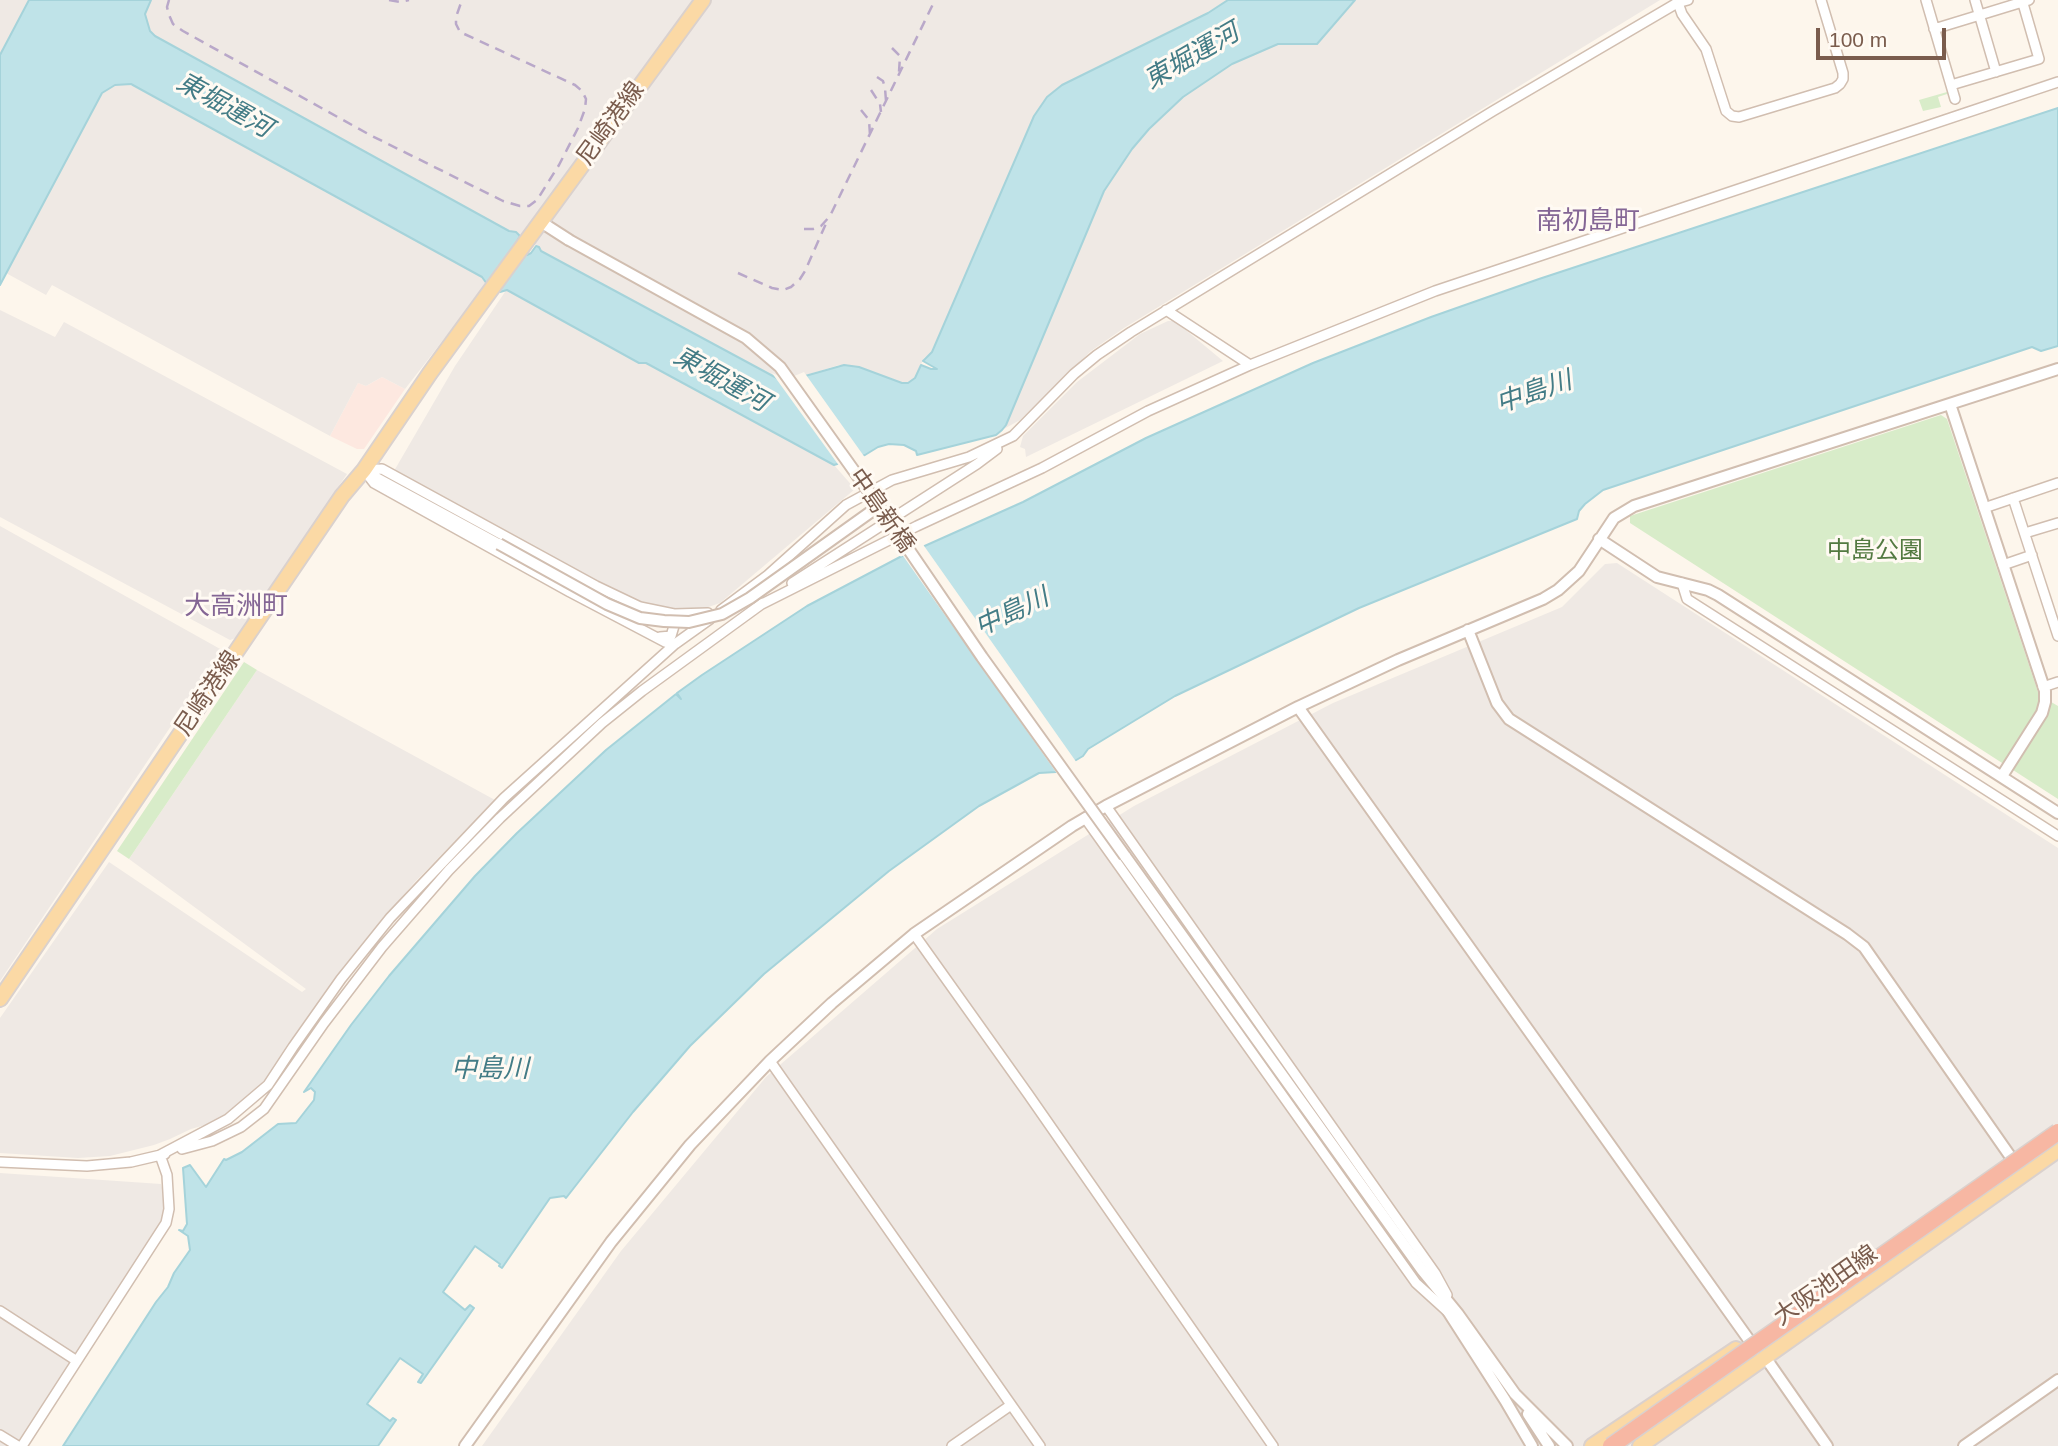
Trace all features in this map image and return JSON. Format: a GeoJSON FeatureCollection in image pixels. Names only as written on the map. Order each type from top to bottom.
{"type":"FeatureCollection","features":[{"type":"Feature","properties":{"kind":"highway"},"geometry":{"type":"LineString","coordinates":[[1611,1446],[2058,1132]]}},
{"type":"Feature","properties":{"kind":"highway"},"geometry":{"type":"LineString","coordinates":[[1627,1446],[2058,1142]]}},
{"type":"Feature","properties":{"kind":"main road","name":"尼崎港線"},"geometry":{"type":"LineString","coordinates":[[0,999],[342,496],[364,470],[430,373],[703,0]]}},
{"type":"Feature","properties":{"kind":"main road","name":"大阪池田線"},"geometry":{"type":"LineString","coordinates":[[1592,1446],[1749,1340],[2058,1123]]}},
{"type":"Feature","properties":{"kind":"main road","name":"大阪池田線"},"geometry":{"type":"LineString","coordinates":[[1640,1446],[2058,1150]]}},
{"type":"Feature","properties":{"kind":"street"},"geometry":{"type":"LineString","coordinates":[[0,1162],[87,1166],[131,1162],[212,1141],[241,1127],[264,1109],[324,1023],[382,947],[449,870],[572,749],[642,691],[761,605],[976,464],[1013,436],[1074,374],[1097,355],[1166,310],[1482,118],[1677,2],[1688,0]]}},
{"type":"Feature","properties":{"kind":"street"},"geometry":{"type":"LineString","coordinates":[[1677,2],[1706,49],[1726,111],[1732,117],[1739,117],[1840,85],[1843,73],[1821,0]]}},
{"type":"Feature","properties":{"kind":"street"},"geometry":{"type":"LineString","coordinates":[[1926,0],[1955,99]]}},
{"type":"Feature","properties":{"kind":"street"},"geometry":{"type":"LineString","coordinates":[[1975,0],[1996,72]]}},
{"type":"Feature","properties":{"kind":"street"},"geometry":{"type":"LineString","coordinates":[[1934,29],[2024,1],[2039,59],[1951,85]]}},
{"type":"Feature","properties":{"kind":"street"},"geometry":{"type":"LineString","coordinates":[[761,605],[917,526],[1042,468],[1148,411],[1250,365],[1435,291],[2058,82]]}},
{"type":"Feature","properties":{"kind":"street","name":"中島新橋"},"geometry":{"type":"LineString","coordinates":[[541,222],[716,320],[754,345],[779,368],[879,506],[982,657],[1451,1311]]}},
{"type":"Feature","properties":{"kind":"street"},"geometry":{"type":"LineString","coordinates":[[1166,310],[1250,365]]}},
{"type":"Feature","properties":{"kind":"street"},"geometry":{"type":"LineString","coordinates":[[465,1446],[611,1242],[690,1145],[770,1061],[832,1003],[914,934],[1085,818],[1298,707],[1398,660],[1533,604],[1558,590],[1579,571],[1614,518],[1634,506],[2058,369]]}},
{"type":"Feature","properties":{"kind":"street"},"geometry":{"type":"LineString","coordinates":[[1950,404],[2043,687],[2045,702],[2042,713],[2002,776]]}},
{"type":"Feature","properties":{"kind":"street"},"geometry":{"type":"LineString","coordinates":[[160,1155],[228,1119],[268,1085],[341,979],[390,918],[504,798],[675,644],[768,575],[846,505],[892,480],[969,457],[1013,436]]}},
{"type":"Feature","properties":{"kind":"street"},"geometry":{"type":"LineString","coordinates":[[364,470],[382,469],[596,586],[640,607],[658,612],[699,614],[724,607]]}},
{"type":"Feature","properties":{"kind":"street"},"geometry":{"type":"LineString","coordinates":[[364,470],[618,609],[640,618],[664,621],[689,622],[722,614],[750,598],[879,506]]}},
{"type":"Feature","properties":{"kind":"street"},"geometry":{"type":"LineString","coordinates":[[364,470],[373,483],[643,631],[675,644]]}},
{"type":"Feature","properties":{"kind":"street"},"geometry":{"type":"LineString","coordinates":[[1984,508],[2058,484]]}},
{"type":"Feature","properties":{"kind":"street"},"geometry":{"type":"LineString","coordinates":[[2013,498],[2058,636]]}},
{"type":"Feature","properties":{"kind":"street"},"geometry":{"type":"LineString","coordinates":[[2025,533],[2058,523]]}},
{"type":"Feature","properties":{"kind":"street"},"geometry":{"type":"LineString","coordinates":[[1599,539],[1657,577],[1718,595],[2058,813]]}},
{"type":"Feature","properties":{"kind":"street"},"geometry":{"type":"LineString","coordinates":[[2003,565],[2032,555]]}},
{"type":"Feature","properties":{"kind":"street"},"geometry":{"type":"LineString","coordinates":[[1682,583],[1688,599],[2058,836]]}},
{"type":"Feature","properties":{"kind":"street"},"geometry":{"type":"LineString","coordinates":[[643,631],[662,637],[671,636],[674,631],[672,621],[658,612]]}},
{"type":"Feature","properties":{"kind":"street"},"geometry":{"type":"LineString","coordinates":[[1468,630],[1497,703],[1509,719],[1864,947],[2023,1175]]}},
{"type":"Feature","properties":{"kind":"street"},"geometry":{"type":"LineString","coordinates":[[2043,687],[2058,682]]}},
{"type":"Feature","properties":{"kind":"street"},"geometry":{"type":"LineString","coordinates":[[1298,707],[1827,1446]]}},
{"type":"Feature","properties":{"kind":"street"},"geometry":{"type":"LineString","coordinates":[[1106,806],[1435,1273],[1451,1311],[1532,1446]]}},
{"type":"Feature","properties":{"kind":"street"},"geometry":{"type":"LineString","coordinates":[[1085,818],[1416,1283],[1451,1311],[1515,1394],[1549,1446]]}},
{"type":"Feature","properties":{"kind":"street"},"geometry":{"type":"LineString","coordinates":[[914,934],[1273,1446]]}},
{"type":"Feature","properties":{"kind":"street"},"geometry":{"type":"LineString","coordinates":[[770,1061],[1040,1446]]}},
{"type":"Feature","properties":{"kind":"street"},"geometry":{"type":"LineString","coordinates":[[0,1435],[20,1446],[166,1223],[169,1209],[167,1175],[160,1155]]}},
{"type":"Feature","properties":{"kind":"street"},"geometry":{"type":"LineString","coordinates":[[0,1311],[77,1362]]}},
{"type":"Feature","properties":{"kind":"street"},"geometry":{"type":"LineString","coordinates":[[1964,1446],[2058,1380]]}},
{"type":"Feature","properties":{"kind":"street"},"geometry":{"type":"LineString","coordinates":[[1515,1394],[1567,1446]]}},
{"type":"Feature","properties":{"kind":"street"},"geometry":{"type":"LineString","coordinates":[[952,1446],[1011,1405]]}},
{"type":"Feature","properties":{"kind":"shaded area"},"geometry":{"type":"Polygon","coordinates":[[[0,0],[29,0],[0,55],[0,0]]]}},
{"type":"Feature","properties":{"kind":"shaded area"},"geometry":{"type":"Polygon","coordinates":[[[151,0],[1228,0],[1034,116],[932,352],[924,358],[915,378],[908,383],[902,383],[849,365],[839,365],[784,382],[774,378],[541,251],[516,232],[509,231],[155,36],[150,31],[145,14],[151,0]]]}},
{"type":"Feature","properties":{"kind":"shaded area"},"geometry":{"type":"Polygon","coordinates":[[[1355,0],[1660,0],[1124,328],[1091,351],[1020,420],[1002,430],[1104,191],[1132,149],[1183,97],[1232,64],[1278,44],[1317,44],[1355,0]]]}},
{"type":"Feature","properties":{"kind":"shaded area"},"geometry":{"type":"Polygon","coordinates":[[[122,84],[139,87],[482,277],[487,284],[405,389],[382,377],[366,386],[358,383],[330,436],[52,285],[46,295],[6,273],[102,93],[122,84]]]}},
{"type":"Feature","properties":{"kind":"shaded area"},"geometry":{"type":"Polygon","coordinates":[[[507,289],[834,465],[855,489],[720,603],[694,612],[658,608],[617,593],[394,471],[455,366],[507,289]]]}},
{"type":"Feature","properties":{"kind":"shaded area"},"geometry":{"type":"Polygon","coordinates":[[[0,310],[55,337],[64,322],[347,474],[236,638],[230,640],[0,517],[0,310]]]}},
{"type":"Feature","properties":{"kind":"shaded area"},"geometry":{"type":"Polygon","coordinates":[[[1168,321],[1175,321],[1223,361],[1026,457],[1025,449],[1020,447],[1023,436],[1077,382],[1140,334],[1168,321]]]}},
{"type":"Feature","properties":{"kind":"shaded area"},"geometry":{"type":"Polygon","coordinates":[[[382,377],[405,389],[364,449],[357,449],[330,436],[358,383],[366,386],[382,377]]]}},
{"type":"Feature","properties":{"kind":"shaded area"},"geometry":{"type":"Polygon","coordinates":[[[0,526],[222,650],[0,981],[0,526]]]}},
{"type":"Feature","properties":{"kind":"shaded area"},"geometry":{"type":"Polygon","coordinates":[[[1617,563],[2058,848],[2058,1446],[482,1446],[621,1251],[766,1077],[937,929],[1134,806],[1333,703],[1562,607],[1605,564],[1617,563]]]}},
{"type":"Feature","properties":{"kind":"shaded area"},"geometry":{"type":"Polygon","coordinates":[[[257,670],[495,800],[414,883],[371,934],[270,1075],[235,1109],[212,1123],[170,1139],[110,1156],[78,1158],[0,1153],[0,1018],[109,862],[302,992],[306,989],[129,859],[257,670]]]}},
{"type":"Feature","properties":{"kind":"shaded area"},"geometry":{"type":"Polygon","coordinates":[[[0,1173],[161,1184],[165,1198],[165,1218],[25,1446],[0,1446],[0,1173]]]}},
{"type":"Feature","properties":{"kind":"green space"},"geometry":{"type":"Polygon","coordinates":[[[1947,92],[1938,97],[1941,107],[1923,111],[1919,100],[1947,92]]]}},
{"type":"Feature","properties":{"kind":"green space","name":"中島公園"},"geometry":{"type":"Polygon","coordinates":[[[1941,415],[1947,419],[2039,695],[2058,706],[2058,799],[1630,523],[1630,516],[1941,415]]]}},
{"type":"Feature","properties":{"kind":"green space"},"geometry":{"type":"Polygon","coordinates":[[[244,662],[257,670],[129,859],[117,851],[244,662]]]}},
{"type":"Feature","properties":{"kind":"water","name":"東堀運河"},"geometry":{"type":"Polygon","coordinates":[[[29,0],[151,0],[145,14],[150,31],[155,36],[509,231],[516,232],[520,236],[515,245],[527,255],[536,246],[539,247],[541,251],[784,382],[844,365],[859,367],[908,383],[915,378],[921,365],[937,369],[923,361],[932,352],[1034,116],[1047,97],[1062,85],[1208,13],[1228,0],[1355,0],[1317,44],[1278,44],[1232,64],[1183,97],[1132,149],[1104,191],[1002,430],[996,435],[917,455],[916,451],[904,445],[889,444],[834,465],[507,290],[500,292],[487,284],[482,277],[131,84],[115,85],[102,93],[0,285],[0,55],[29,0]]]}},
{"type":"Feature","properties":{"kind":"water","name":"中島川"},"geometry":{"type":"Polygon","coordinates":[[[2058,108],[2058,346],[2041,351],[2032,347],[1603,490],[1585,504],[1577,519],[1359,608],[1175,696],[1088,749],[1083,756],[1056,772],[1039,773],[979,806],[889,871],[764,974],[690,1046],[633,1112],[566,1198],[550,1198],[502,1268],[475,1246],[443,1292],[465,1310],[470,1305],[474,1308],[421,1383],[418,1382],[423,1374],[400,1358],[367,1404],[390,1421],[393,1418],[396,1420],[378,1446],[63,1446],[190,1250],[188,1236],[179,1230],[183,1231],[187,1224],[183,1168],[190,1165],[206,1187],[224,1159],[242,1152],[278,1124],[296,1123],[314,1100],[315,1092],[311,1088],[304,1092],[351,1025],[389,976],[475,876],[606,750],[676,694],[681,699],[677,693],[702,675],[807,606],[900,557],[1023,502],[1146,438],[1313,363],[1539,279],[2058,108]]]}},
{"type":"Feature","properties":{"kind":"pier"},"geometry":{"type":"Polygon","coordinates":[[[804,372],[866,459],[840,467],[772,373],[787,379],[804,372]]]}},
{"type":"Feature","properties":{"kind":"pier"},"geometry":{"type":"Polygon","coordinates":[[[922,543],[1077,763],[1058,775],[901,553],[922,543]]]}},
{"type":"Feature","properties":{"kind":"railway"},"geometry":{"type":"LineString","coordinates":[[169,0],[167,7],[173,24],[183,31],[370,135],[503,201],[529,206],[537,200],[559,165],[578,128],[586,99],[575,85],[460,32],[456,17],[462,0]]}},
{"type":"Feature","properties":{"kind":"railway"},"geometry":{"type":"LineString","coordinates":[[389,0],[409,0]]}},
{"type":"Feature","properties":{"kind":"railway"},"geometry":{"type":"LineString","coordinates":[[804,229],[821,226],[830,216],[935,0]]}},
{"type":"Feature","properties":{"kind":"railway"},"geometry":{"type":"LineString","coordinates":[[892,48],[900,56],[899,72]]}},
{"type":"Feature","properties":{"kind":"railway"},"geometry":{"type":"LineString","coordinates":[[877,77],[883,81],[886,101]]}},
{"type":"Feature","properties":{"kind":"railway"},"geometry":{"type":"LineString","coordinates":[[871,90],[880,104],[881,112]]}},
{"type":"Feature","properties":{"kind":"railway"},"geometry":{"type":"LineString","coordinates":[[861,110],[869,120],[870,135]]}},
{"type":"Feature","properties":{"kind":"railway"},"geometry":{"type":"LineString","coordinates":[[738,273],[772,288],[783,290],[791,287],[805,271],[828,219]]}},
{"type":"Feature","properties":{"kind":"district","name":"南初島町"},"geometry":{"type":"Point","coordinates":[1588,222]}},
{"type":"Feature","properties":{"kind":"district","name":"大高洲町"},"geometry":{"type":"Point","coordinates":[236,607]}}]}
